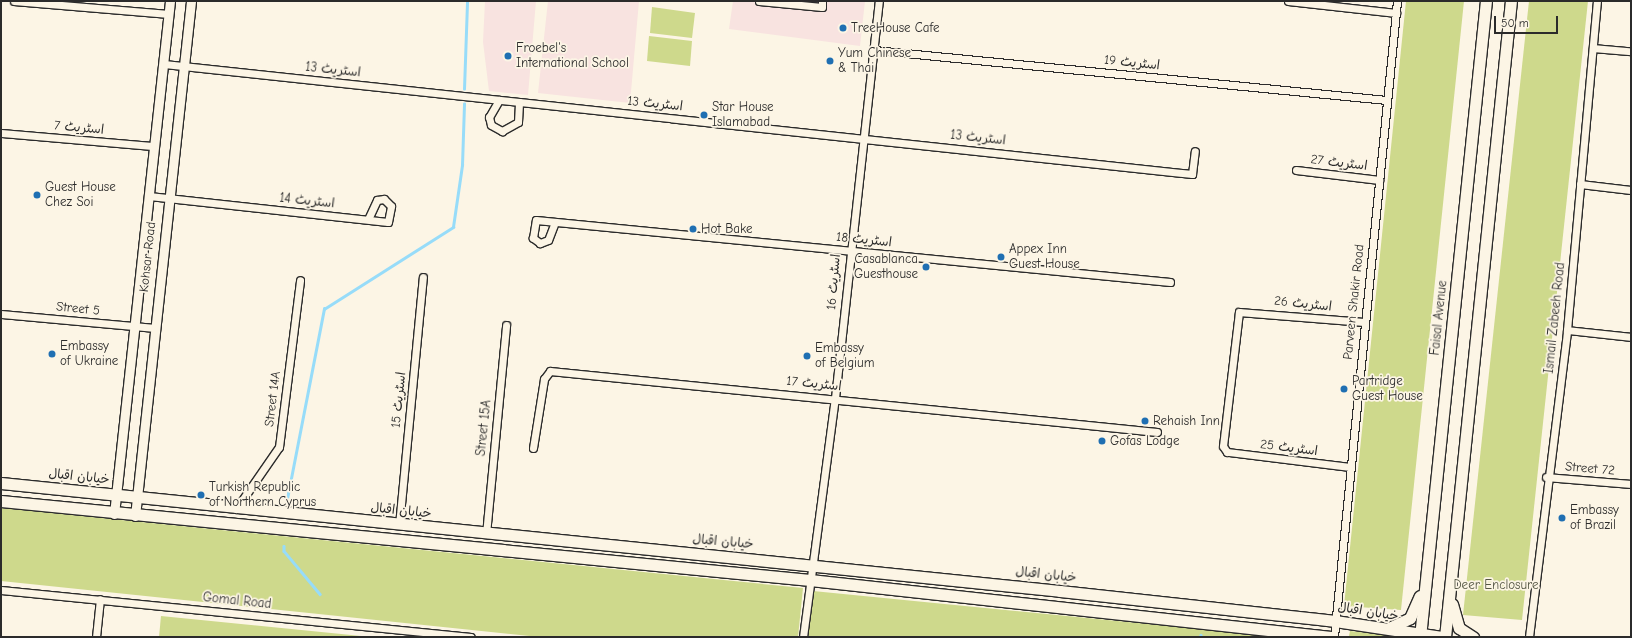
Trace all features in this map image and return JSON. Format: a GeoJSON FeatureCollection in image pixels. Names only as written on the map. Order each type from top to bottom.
{"type":"FeatureCollection","features":[{"type":"Feature","properties":{"kind":"main road","name":"Faisal Avenue"},"geometry":{"type":"LineString","coordinates":[[1420,636],[1486,1]]}},
{"type":"Feature","properties":{"kind":"main road"},"geometry":{"type":"LineString","coordinates":[[1444,637],[1511,1]]}},
{"type":"Feature","properties":{"kind":"main road","name":"خیابان اقبال"},"geometry":{"type":"LineString","coordinates":[[1,483],[117,496],[137,496],[236,509],[812,565],[1333,631]]}},
{"type":"Feature","properties":{"kind":"main road","name":"خیابان اقبال"},"geometry":{"type":"LineString","coordinates":[[1,501],[114,514],[1333,631],[1378,628],[1420,636],[1444,637]]}},
{"type":"Feature","properties":{"kind":"main road"},"geometry":{"type":"LineString","coordinates":[[1378,628],[1395,628],[1410,618],[1426,580]]}},
{"type":"Feature","properties":{"kind":"main road"},"geometry":{"type":"LineString","coordinates":[[1450,586],[1455,621],[1462,631],[1473,637]]}},
{"type":"Feature","properties":{"kind":"street"},"geometry":{"type":"LineString","coordinates":[[14,1],[168,14]]}},
{"type":"Feature","properties":{"kind":"street","name":"Kohsar Road"},"geometry":{"type":"LineString","coordinates":[[114,514],[170,1]]}},
{"type":"Feature","properties":{"kind":"street","name":"Kohsar Road"},"geometry":{"type":"LineString","coordinates":[[135,516],[168,198],[185,66],[191,1]]}},
{"type":"Feature","properties":{"kind":"street"},"geometry":{"type":"LineString","coordinates":[[759,1],[822,7],[822,1]]}},
{"type":"Feature","properties":{"kind":"street","name":"اسٹریٹ 16"},"geometry":{"type":"LineString","coordinates":[[803,637],[835,398],[849,251],[866,137],[879,1]]}},
{"type":"Feature","properties":{"kind":"street"},"geometry":{"type":"LineString","coordinates":[[1288,1],[1396,13]]}},
{"type":"Feature","properties":{"kind":"street","name":"Parveen Shakir Road"},"geometry":{"type":"LineString","coordinates":[[1333,631],[1397,1]]}},
{"type":"Feature","properties":{"kind":"street","name":"Ismail Zabeeh Road"},"geometry":{"type":"LineString","coordinates":[[1529,637],[1546,477],[1567,330],[1597,1]]}},
{"type":"Feature","properties":{"kind":"street"},"geometry":{"type":"LineString","coordinates":[[1593,48],[1631,52]]}},
{"type":"Feature","properties":{"kind":"street","name":"اسٹریٹ 19"},"geometry":{"type":"LineString","coordinates":[[874,50],[1387,100]]}},
{"type":"Feature","properties":{"kind":"street","name":"اسٹریٹ 13"},"geometry":{"type":"LineString","coordinates":[[164,64],[866,137],[1192,174],[1195,151]]}},
{"type":"Feature","properties":{"kind":"street"},"geometry":{"type":"LineString","coordinates":[[499,100],[490,117],[491,125],[502,131],[518,122],[519,102]]}},
{"type":"Feature","properties":{"kind":"street","name":"اسٹریٹ 7"},"geometry":{"type":"LineString","coordinates":[[1,133],[154,146]]}},
{"type":"Feature","properties":{"kind":"street","name":"اسٹریٹ 27"},"geometry":{"type":"LineString","coordinates":[[1296,170],[1379,180]]}},
{"type":"Feature","properties":{"kind":"street"},"geometry":{"type":"LineString","coordinates":[[1580,184],[1631,190]]}},
{"type":"Feature","properties":{"kind":"street"},"geometry":{"type":"LineString","coordinates":[[149,196],[168,198]]}},
{"type":"Feature","properties":{"kind":"street","name":"اسٹریٹ 14"},"geometry":{"type":"LineString","coordinates":[[168,198],[388,222],[391,206],[384,199],[376,200],[368,219]]}},
{"type":"Feature","properties":{"kind":"street","name":"اسٹریٹ 18"},"geometry":{"type":"LineString","coordinates":[[555,222],[1170,282]]}},
{"type":"Feature","properties":{"kind":"street","name":"اسٹریٹ 15"},"geometry":{"type":"LineString","coordinates":[[399,525],[424,277]]}},
{"type":"Feature","properties":{"kind":"street","name":"Street 14A"},"geometry":{"type":"LineString","coordinates":[[236,509],[279,447],[300,280]]}},
{"type":"Feature","properties":{"kind":"street","name":"اسٹریٹ 26"},"geometry":{"type":"LineString","coordinates":[[1224,450],[1239,312],[1364,322]]}},
{"type":"Feature","properties":{"kind":"street","name":"Street 5"},"geometry":{"type":"LineString","coordinates":[[1,314],[154,328]]}},
{"type":"Feature","properties":{"kind":"street","name":"Street 15A"},"geometry":{"type":"LineString","coordinates":[[486,534],[506,325]]}},
{"type":"Feature","properties":{"kind":"street"},"geometry":{"type":"LineString","coordinates":[[1567,330],[1631,338]]}},
{"type":"Feature","properties":{"kind":"street","name":"اسٹریٹ 17"},"geometry":{"type":"LineString","coordinates":[[533,448],[544,379],[550,371],[835,398],[1157,432]]}},
{"type":"Feature","properties":{"kind":"street","name":"اسٹریٹ 25"},"geometry":{"type":"LineString","coordinates":[[1224,450],[1350,467]]}},
{"type":"Feature","properties":{"kind":"street","name":"Street 72"},"geometry":{"type":"LineString","coordinates":[[1546,477],[1631,484]]}},
{"type":"Feature","properties":{"kind":"street","name":"Gomal Road"},"geometry":{"type":"LineString","coordinates":[[1,590],[471,637]]}},
{"type":"Feature","properties":{"kind":"street"},"geometry":{"type":"LineString","coordinates":[[96,637],[100,599]]}},
{"type":"Feature","properties":{"kind":"shaded area","name":"Froebel's International School"},"geometry":{"type":"Polygon","coordinates":[[[485,1],[536,1],[528,95],[489,91],[483,42],[485,1]]]}},
{"type":"Feature","properties":{"kind":"shaded area"},"geometry":{"type":"Polygon","coordinates":[[[548,1],[639,1],[630,103],[538,93],[548,1]]]}},
{"type":"Feature","properties":{"kind":"shaded area"},"geometry":{"type":"Polygon","coordinates":[[[733,1],[865,1],[860,46],[729,29],[733,1]]]}},
{"type":"Feature","properties":{"kind":"green space"},"geometry":{"type":"Polygon","coordinates":[[[1406,1],[1464,1],[1401,610],[1344,606],[1406,1]]]}},
{"type":"Feature","properties":{"kind":"green space","name":"Deer Enclosure"},"geometry":{"type":"Polygon","coordinates":[[[1529,1],[1588,1],[1522,620],[1463,615],[1529,1]]]}},
{"type":"Feature","properties":{"kind":"green space"},"geometry":{"type":"Polygon","coordinates":[[[652,7],[695,13],[692,38],[650,33],[652,7]]]}},
{"type":"Feature","properties":{"kind":"green space"},"geometry":{"type":"Polygon","coordinates":[[[649,36],[692,41],[690,66],[647,61],[649,36]]]}},
{"type":"Feature","properties":{"kind":"green space"},"geometry":{"type":"Polygon","coordinates":[[[1,508],[803,588],[798,637],[539,637],[1,581],[1,508]]]}},
{"type":"Feature","properties":{"kind":"green space"},"geometry":{"type":"Polygon","coordinates":[[[813,591],[1280,637],[808,637],[813,591]]]}},
{"type":"Feature","properties":{"kind":"green space"},"geometry":{"type":"Polygon","coordinates":[[[161,616],[371,637],[159,637],[161,616]]]}},
{"type":"Feature","properties":{"kind":"green space"},"geometry":{"type":"Polygon","coordinates":[[[1350,631],[1407,637],[1349,636],[1350,631]]]}},
{"type":"Feature","properties":{"kind":"waterway"},"geometry":{"type":"LineString","coordinates":[[464,89],[467,1]]}},
{"type":"Feature","properties":{"kind":"waterway"},"geometry":{"type":"LineString","coordinates":[[287,499],[324,309],[453,227],[462,165],[464,104]]}},
{"type":"Feature","properties":{"kind":"waterway"},"geometry":{"type":"LineString","coordinates":[[284,546],[284,551],[320,594]]}},
{"type":"Feature","properties":{"kind":"place","name":"TreeHouse Cafe"},"geometry":{"type":"Point","coordinates":[843,28]}},
{"type":"Feature","properties":{"kind":"place","name":"Froebel's International School"},"geometry":{"type":"Point","coordinates":[508,56]}},
{"type":"Feature","properties":{"kind":"place","name":"Yum Chinese & Thai"},"geometry":{"type":"Point","coordinates":[830,61]}},
{"type":"Feature","properties":{"kind":"place","name":"Star House Islamabad"},"geometry":{"type":"Point","coordinates":[704,115]}},
{"type":"Feature","properties":{"kind":"place","name":"Guest House Chez Soi"},"geometry":{"type":"Point","coordinates":[37,195]}},
{"type":"Feature","properties":{"kind":"place","name":"Hot Bake"},"geometry":{"type":"Point","coordinates":[693,229]}},
{"type":"Feature","properties":{"kind":"place","name":"Appex Inn Guest House"},"geometry":{"type":"Point","coordinates":[1001,257]}},
{"type":"Feature","properties":{"kind":"place","name":"Casablanca Guesthouse"},"geometry":{"type":"Point","coordinates":[926,267]}},
{"type":"Feature","properties":{"kind":"place","name":"Embassy of Ukraine"},"geometry":{"type":"Point","coordinates":[52,354]}},
{"type":"Feature","properties":{"kind":"place","name":"Embassy of Belgium"},"geometry":{"type":"Point","coordinates":[807,356]}},
{"type":"Feature","properties":{"kind":"place","name":"Partridge Guest House"},"geometry":{"type":"Point","coordinates":[1344,389]}},
{"type":"Feature","properties":{"kind":"place","name":"Rehaish Inn"},"geometry":{"type":"Point","coordinates":[1145,421]}},
{"type":"Feature","properties":{"kind":"place","name":"Gofas Lodge"},"geometry":{"type":"Point","coordinates":[1102,441]}},
{"type":"Feature","properties":{"kind":"place","name":"Turkish Republic of Northern Cyprus"},"geometry":{"type":"Point","coordinates":[201,495]}},
{"type":"Feature","properties":{"kind":"place","name":"Embassy of Brazil"},"geometry":{"type":"Point","coordinates":[1562,518]}}]}
